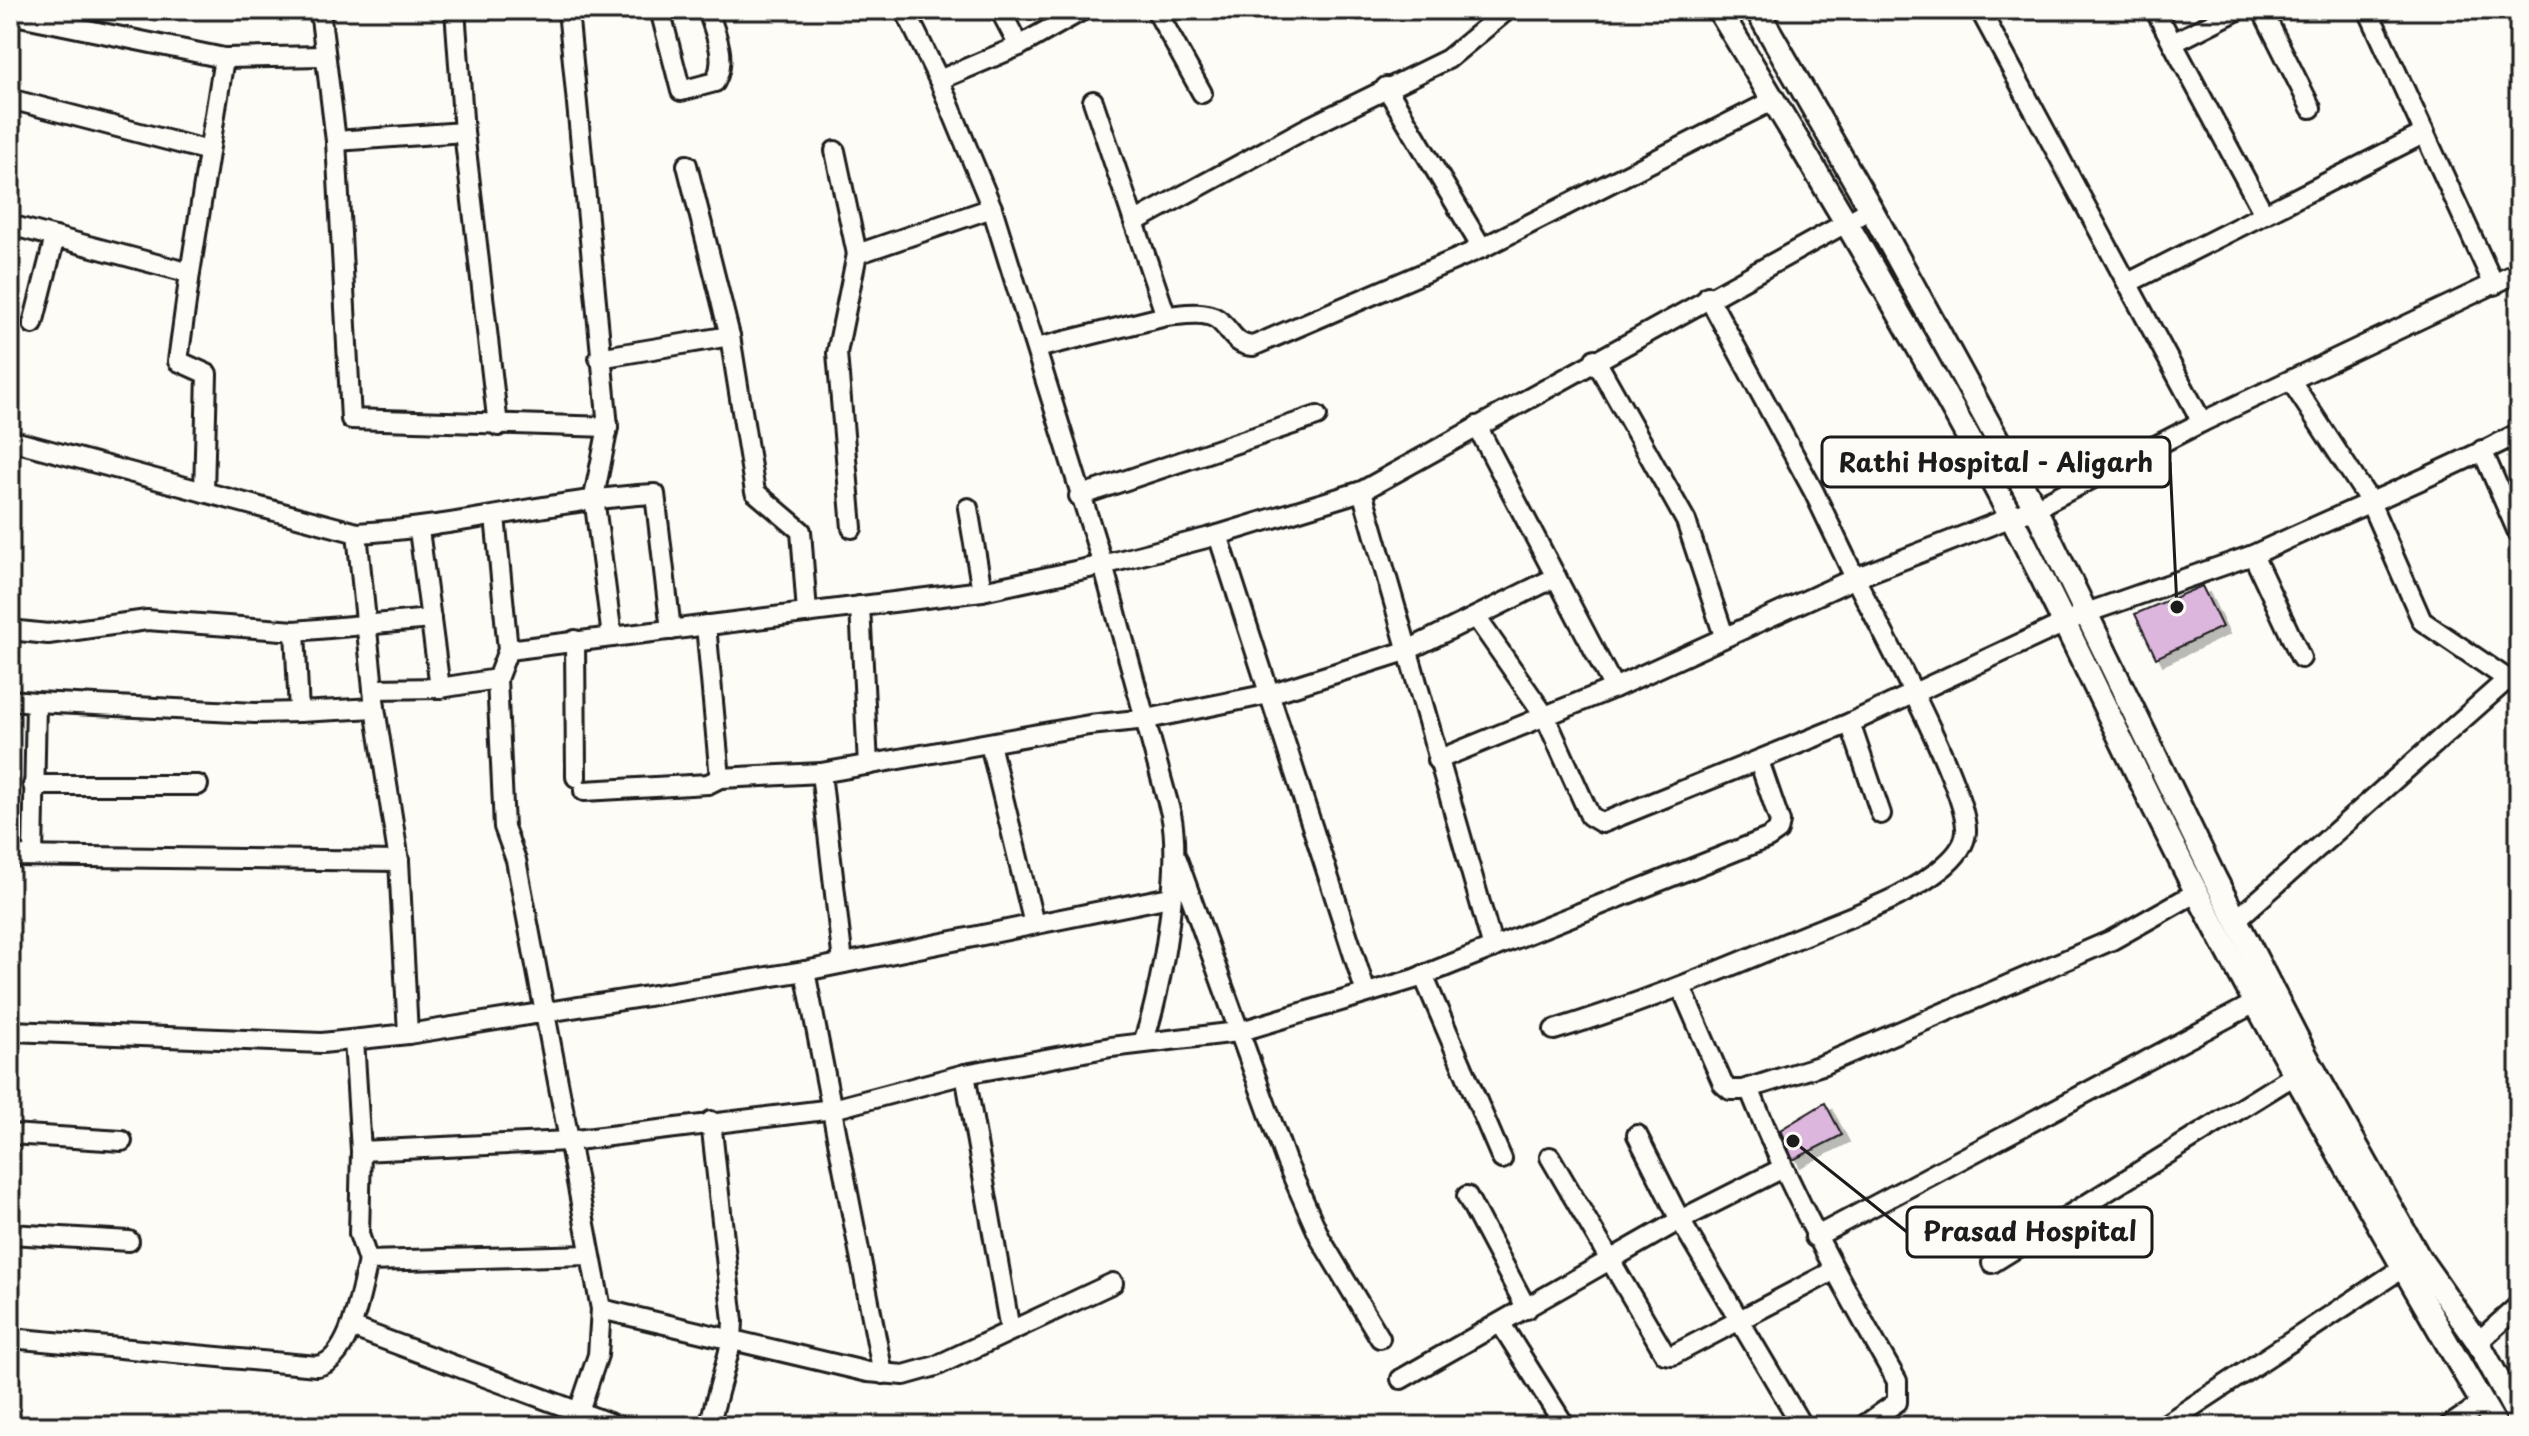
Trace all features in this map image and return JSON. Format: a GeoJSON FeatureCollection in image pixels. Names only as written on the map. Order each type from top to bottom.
{"type":"FeatureCollection","features":[{"type":"Feature","properties":{"kind":"street"},"geometry":{"type":"LineString","coordinates":[[320,10],[323,56],[336,141],[351,419],[498,426],[608,427]]}},
{"type":"Feature","properties":{"kind":"street"},"geometry":{"type":"LineString","coordinates":[[455,10],[464,132],[498,426]]}},
{"type":"Feature","properties":{"kind":"street"},"geometry":{"type":"LineString","coordinates":[[568,10],[608,427],[594,497],[612,637]]}},
{"type":"Feature","properties":{"kind":"street"},"geometry":{"type":"LineString","coordinates":[[660,10],[681,91],[715,82],[722,69],[721,50],[708,10]]}},
{"type":"Feature","properties":{"kind":"street"},"geometry":{"type":"LineString","coordinates":[[905,10],[939,80],[992,208],[1037,348],[1079,496],[1103,565],[1171,814],[1175,853],[1158,995],[1143,1042]]}},
{"type":"Feature","properties":{"kind":"street"},"geometry":{"type":"LineString","coordinates":[[1000,10],[1019,46]]}},
{"type":"Feature","properties":{"kind":"street"},"geometry":{"type":"LineString","coordinates":[[939,80],[1019,46],[1083,10]]}},
{"type":"Feature","properties":{"kind":"street"},"geometry":{"type":"LineString","coordinates":[[1156,10],[1202,93]]}},
{"type":"Feature","properties":{"kind":"street"},"geometry":{"type":"LineString","coordinates":[[1134,222],[1386,87],[1448,59],[1507,10]]}},
{"type":"Feature","properties":{"kind":"street"},"geometry":{"type":"LineString","coordinates":[[1719,10],[1847,222],[2011,517],[2197,892],[2293,1076],[2401,1269],[2496,1426]]}},
{"type":"Feature","properties":{"kind":"street"},"geometry":{"type":"LineString","coordinates":[[1757,10],[1871,209],[2035,508],[2236,920],[2306,1056],[2419,1258],[2478,1342],[2519,1418]]}},
{"type":"Feature","properties":{"kind":"street"},"geometry":{"type":"LineString","coordinates":[[1980,10],[2202,422]]}},
{"type":"Feature","properties":{"kind":"street"},"geometry":{"type":"LineString","coordinates":[[2155,10],[2264,214]]}},
{"type":"Feature","properties":{"kind":"street"},"geometry":{"type":"LineString","coordinates":[[2173,43],[2238,10]]}},
{"type":"Feature","properties":{"kind":"street"},"geometry":{"type":"LineString","coordinates":[[2262,10],[2311,108]]}},
{"type":"Feature","properties":{"kind":"street"},"geometry":{"type":"LineString","coordinates":[[2368,10],[2494,285]]}},
{"type":"Feature","properties":{"kind":"street"},"geometry":{"type":"LineString","coordinates":[[10,14],[224,58],[323,56]]}},
{"type":"Feature","properties":{"kind":"street"},"geometry":{"type":"LineString","coordinates":[[204,492],[207,374],[178,361],[224,58]]}},
{"type":"Feature","properties":{"kind":"street"},"geometry":{"type":"LineString","coordinates":[[1386,87],[1482,248]]}},
{"type":"Feature","properties":{"kind":"street"},"geometry":{"type":"LineString","coordinates":[[10,99],[209,151]]}},
{"type":"Feature","properties":{"kind":"street"},"geometry":{"type":"LineString","coordinates":[[1037,348],[1166,316],[1204,314],[1218,320],[1236,341],[1253,346],[1482,248],[1774,100]]}},
{"type":"Feature","properties":{"kind":"street"},"geometry":{"type":"LineString","coordinates":[[1093,101],[1166,316]]}},
{"type":"Feature","properties":{"kind":"street"},"geometry":{"type":"LineString","coordinates":[[336,141],[464,132]]}},
{"type":"Feature","properties":{"kind":"street"},"geometry":{"type":"LineString","coordinates":[[2128,283],[2425,133]]}},
{"type":"Feature","properties":{"kind":"street"},"geometry":{"type":"LineString","coordinates":[[835,151],[857,254],[837,353],[852,528]]}},
{"type":"Feature","properties":{"kind":"street"},"geometry":{"type":"LineString","coordinates":[[687,165],[730,336],[755,492],[801,531],[807,613]]}},
{"type":"Feature","properties":{"kind":"street"},"geometry":{"type":"LineString","coordinates":[[857,254],[992,208]]}},
{"type":"Feature","properties":{"kind":"street"},"geometry":{"type":"LineString","coordinates":[[508,650],[982,591],[1103,565],[1218,535],[1362,491],[1708,296],[1871,209]]}},
{"type":"Feature","properties":{"kind":"street"},"geometry":{"type":"LineString","coordinates":[[10,225],[190,273]]}},
{"type":"Feature","properties":{"kind":"street"},"geometry":{"type":"LineString","coordinates":[[33,324],[55,237]]}},
{"type":"Feature","properties":{"kind":"street"},"geometry":{"type":"LineString","coordinates":[[1437,760],[1614,688],[1855,578],[2035,508],[2202,422],[2519,272]]}},
{"type":"Feature","properties":{"kind":"street"},"geometry":{"type":"LineString","coordinates":[[1554,1030],[1681,987],[1897,896],[1935,872],[1956,853],[1966,835],[1963,806],[1912,694],[1814,492],[1708,296]]}},
{"type":"Feature","properties":{"kind":"street"},"geometry":{"type":"LineString","coordinates":[[599,358],[730,336]]}},
{"type":"Feature","properties":{"kind":"street"},"geometry":{"type":"LineString","coordinates":[[1595,359],[1686,521],[1724,636]]}},
{"type":"Feature","properties":{"kind":"street"},"geometry":{"type":"LineString","coordinates":[[2236,920],[2514,683],[2422,621],[2369,500],[2291,381]]}},
{"type":"Feature","properties":{"kind":"street"},"geometry":{"type":"LineString","coordinates":[[1079,496],[1317,416]]}},
{"type":"Feature","properties":{"kind":"street"},"geometry":{"type":"LineString","coordinates":[[1477,426],[1614,688]]}},
{"type":"Feature","properties":{"kind":"street"},"geometry":{"type":"LineString","coordinates":[[1476,617],[1545,716],[1590,816],[1602,823],[1850,723],[2086,613],[2253,555],[2369,500],[2434,477],[2519,433]]}},
{"type":"Feature","properties":{"kind":"street"},"geometry":{"type":"LineString","coordinates":[[10,440],[357,533],[419,530],[594,497],[655,494],[671,630]]}},
{"type":"Feature","properties":{"kind":"street"},"geometry":{"type":"LineString","coordinates":[[2482,450],[2519,535]]}},
{"type":"Feature","properties":{"kind":"street"},"geometry":{"type":"LineString","coordinates":[[1362,491],[1493,948]]}},
{"type":"Feature","properties":{"kind":"street"},"geometry":{"type":"LineString","coordinates":[[968,508],[982,591]]}},
{"type":"Feature","properties":{"kind":"street"},"geometry":{"type":"LineString","coordinates":[[495,516],[508,650],[497,679],[504,827],[516,860],[601,1309],[598,1355],[577,1420]]}},
{"type":"Feature","properties":{"kind":"street"},"geometry":{"type":"LineString","coordinates":[[419,530],[440,688]]}},
{"type":"Feature","properties":{"kind":"street"},"geometry":{"type":"LineString","coordinates":[[357,533],[375,708],[399,861],[408,1034]]}},
{"type":"Feature","properties":{"kind":"street"},"geometry":{"type":"LineString","coordinates":[[1218,535],[1366,993]]}},
{"type":"Feature","properties":{"kind":"street"},"geometry":{"type":"LineString","coordinates":[[2253,555],[2301,658]]}},
{"type":"Feature","properties":{"kind":"street"},"geometry":{"type":"LineString","coordinates":[[575,640],[580,784],[708,784],[720,778],[821,773],[1147,719],[1269,694],[1406,651],[1556,577]]}},
{"type":"Feature","properties":{"kind":"street"},"geometry":{"type":"LineString","coordinates":[[860,606],[868,765]]}},
{"type":"Feature","properties":{"kind":"street"},"geometry":{"type":"LineString","coordinates":[[10,630],[48,634],[147,620],[295,631],[431,619]]}},
{"type":"Feature","properties":{"kind":"street"},"geometry":{"type":"LineString","coordinates":[[706,625],[720,778]]}},
{"type":"Feature","properties":{"kind":"street"},"geometry":{"type":"LineString","coordinates":[[295,631],[299,712]]}},
{"type":"Feature","properties":{"kind":"street"},"geometry":{"type":"LineString","coordinates":[[373,689],[440,688],[497,679]]}},
{"type":"Feature","properties":{"kind":"street"},"geometry":{"type":"LineString","coordinates":[[10,700],[255,713],[375,708]]}},
{"type":"Feature","properties":{"kind":"street"},"geometry":{"type":"LineString","coordinates":[[33,856],[36,702]]}},
{"type":"Feature","properties":{"kind":"street"},"geometry":{"type":"LineString","coordinates":[[1850,723],[1881,814]]}},
{"type":"Feature","properties":{"kind":"street"},"geometry":{"type":"LineString","coordinates":[[990,744],[1034,924]]}},
{"type":"Feature","properties":{"kind":"street"},"geometry":{"type":"LineString","coordinates":[[361,1151],[568,1141],[711,1121],[833,1109],[965,1074],[1143,1042],[1238,1032],[1423,975],[1774,834],[1780,828],[1779,819],[1759,761]]}},
{"type":"Feature","properties":{"kind":"street"},"geometry":{"type":"LineString","coordinates":[[821,773],[843,963]]}},
{"type":"Feature","properties":{"kind":"street"},"geometry":{"type":"LineString","coordinates":[[33,785],[198,785]]}},
{"type":"Feature","properties":{"kind":"street"},"geometry":{"type":"LineString","coordinates":[[1175,853],[1286,1161],[1321,1240],[1380,1338]]}},
{"type":"Feature","properties":{"kind":"street"},"geometry":{"type":"LineString","coordinates":[[10,856],[399,861]]}},
{"type":"Feature","properties":{"kind":"street"},"geometry":{"type":"LineString","coordinates":[[1681,987],[1723,1084],[1730,1090],[1749,1088],[1822,1065],[2112,940],[2197,892]]}},
{"type":"Feature","properties":{"kind":"street"},"geometry":{"type":"LineString","coordinates":[[10,1031],[308,1043],[408,1034],[805,971],[1170,897]]}},
{"type":"Feature","properties":{"kind":"street"},"geometry":{"type":"LineString","coordinates":[[805,971],[883,1374]]}},
{"type":"Feature","properties":{"kind":"street"},"geometry":{"type":"LineString","coordinates":[[1423,975],[1502,1159]]}},
{"type":"Feature","properties":{"kind":"street"},"geometry":{"type":"LineString","coordinates":[[1815,1237],[2255,1003]]}},
{"type":"Feature","properties":{"kind":"street"},"geometry":{"type":"LineString","coordinates":[[10,1338],[317,1366],[334,1356],[351,1327],[368,1261],[358,1225],[361,1151],[354,1040]]}},
{"type":"Feature","properties":{"kind":"street"},"geometry":{"type":"LineString","coordinates":[[965,1074],[1010,1330]]}},
{"type":"Feature","properties":{"kind":"street"},"geometry":{"type":"LineString","coordinates":[[1992,1263],[2293,1076]]}},
{"type":"Feature","properties":{"kind":"street"},"geometry":{"type":"LineString","coordinates":[[1749,1088],[1781,1169],[1833,1271],[1899,1388],[1892,1407],[1863,1426]]}},
{"type":"Feature","properties":{"kind":"street"},"geometry":{"type":"LineString","coordinates":[[709,1426],[732,1340],[732,1284],[711,1121]]}},
{"type":"Feature","properties":{"kind":"street"},"geometry":{"type":"LineString","coordinates":[[10,1134],[122,1141]]}},
{"type":"Feature","properties":{"kind":"street"},"geometry":{"type":"LineString","coordinates":[[1637,1135],[1680,1220],[1802,1426]]}},
{"type":"Feature","properties":{"kind":"street"},"geometry":{"type":"LineString","coordinates":[[1550,1157],[1609,1264],[1665,1354],[1673,1355],[1833,1271]]}},
{"type":"Feature","properties":{"kind":"street"},"geometry":{"type":"LineString","coordinates":[[1401,1379],[1609,1264],[1680,1220],[1781,1169]]}},
{"type":"Feature","properties":{"kind":"street"},"geometry":{"type":"LineString","coordinates":[[1467,1196],[1527,1309]]}},
{"type":"Feature","properties":{"kind":"street"},"geometry":{"type":"LineString","coordinates":[[10,1234],[129,1241]]}},
{"type":"Feature","properties":{"kind":"street"},"geometry":{"type":"LineString","coordinates":[[368,1261],[590,1255]]}},
{"type":"Feature","properties":{"kind":"street"},"geometry":{"type":"LineString","coordinates":[[2163,1426],[2401,1269]]}},
{"type":"Feature","properties":{"kind":"street"},"geometry":{"type":"LineString","coordinates":[[601,1309],[883,1374],[904,1375],[928,1369],[1113,1283]]}},
{"type":"Feature","properties":{"kind":"street"},"geometry":{"type":"LineString","coordinates":[[2478,1342],[2519,1305]]}},
{"type":"Feature","properties":{"kind":"street"},"geometry":{"type":"LineString","coordinates":[[1501,1324],[1565,1426]]}},
{"type":"Feature","properties":{"kind":"street"},"geometry":{"type":"LineString","coordinates":[[351,1327],[577,1420],[617,1426]]}},
{"type":"Feature","properties":{"kind":"street"},"geometry":{"type":"LineString","coordinates":[[2449,1426],[2483,1403]]}},
{"type":"Feature","properties":{"kind":"building"},"geometry":{"type":"Polygon","coordinates":[[[2202,586],[2222,627],[2156,658],[2135,614],[2202,586]]]}},
{"type":"Feature","properties":{"kind":"building"},"geometry":{"type":"Polygon","coordinates":[[[1825,1103],[1842,1135],[1793,1160],[1780,1130],[1825,1103]]]}},
{"type":"Feature","properties":{"kind":"place","name":"Rathi Hospital - Aligarh"},"geometry":{"type":"Point","coordinates":[2177,607]}},
{"type":"Feature","properties":{"kind":"place","name":"Prasad Hospital"},"geometry":{"type":"Point","coordinates":[1793,1141]}}]}
